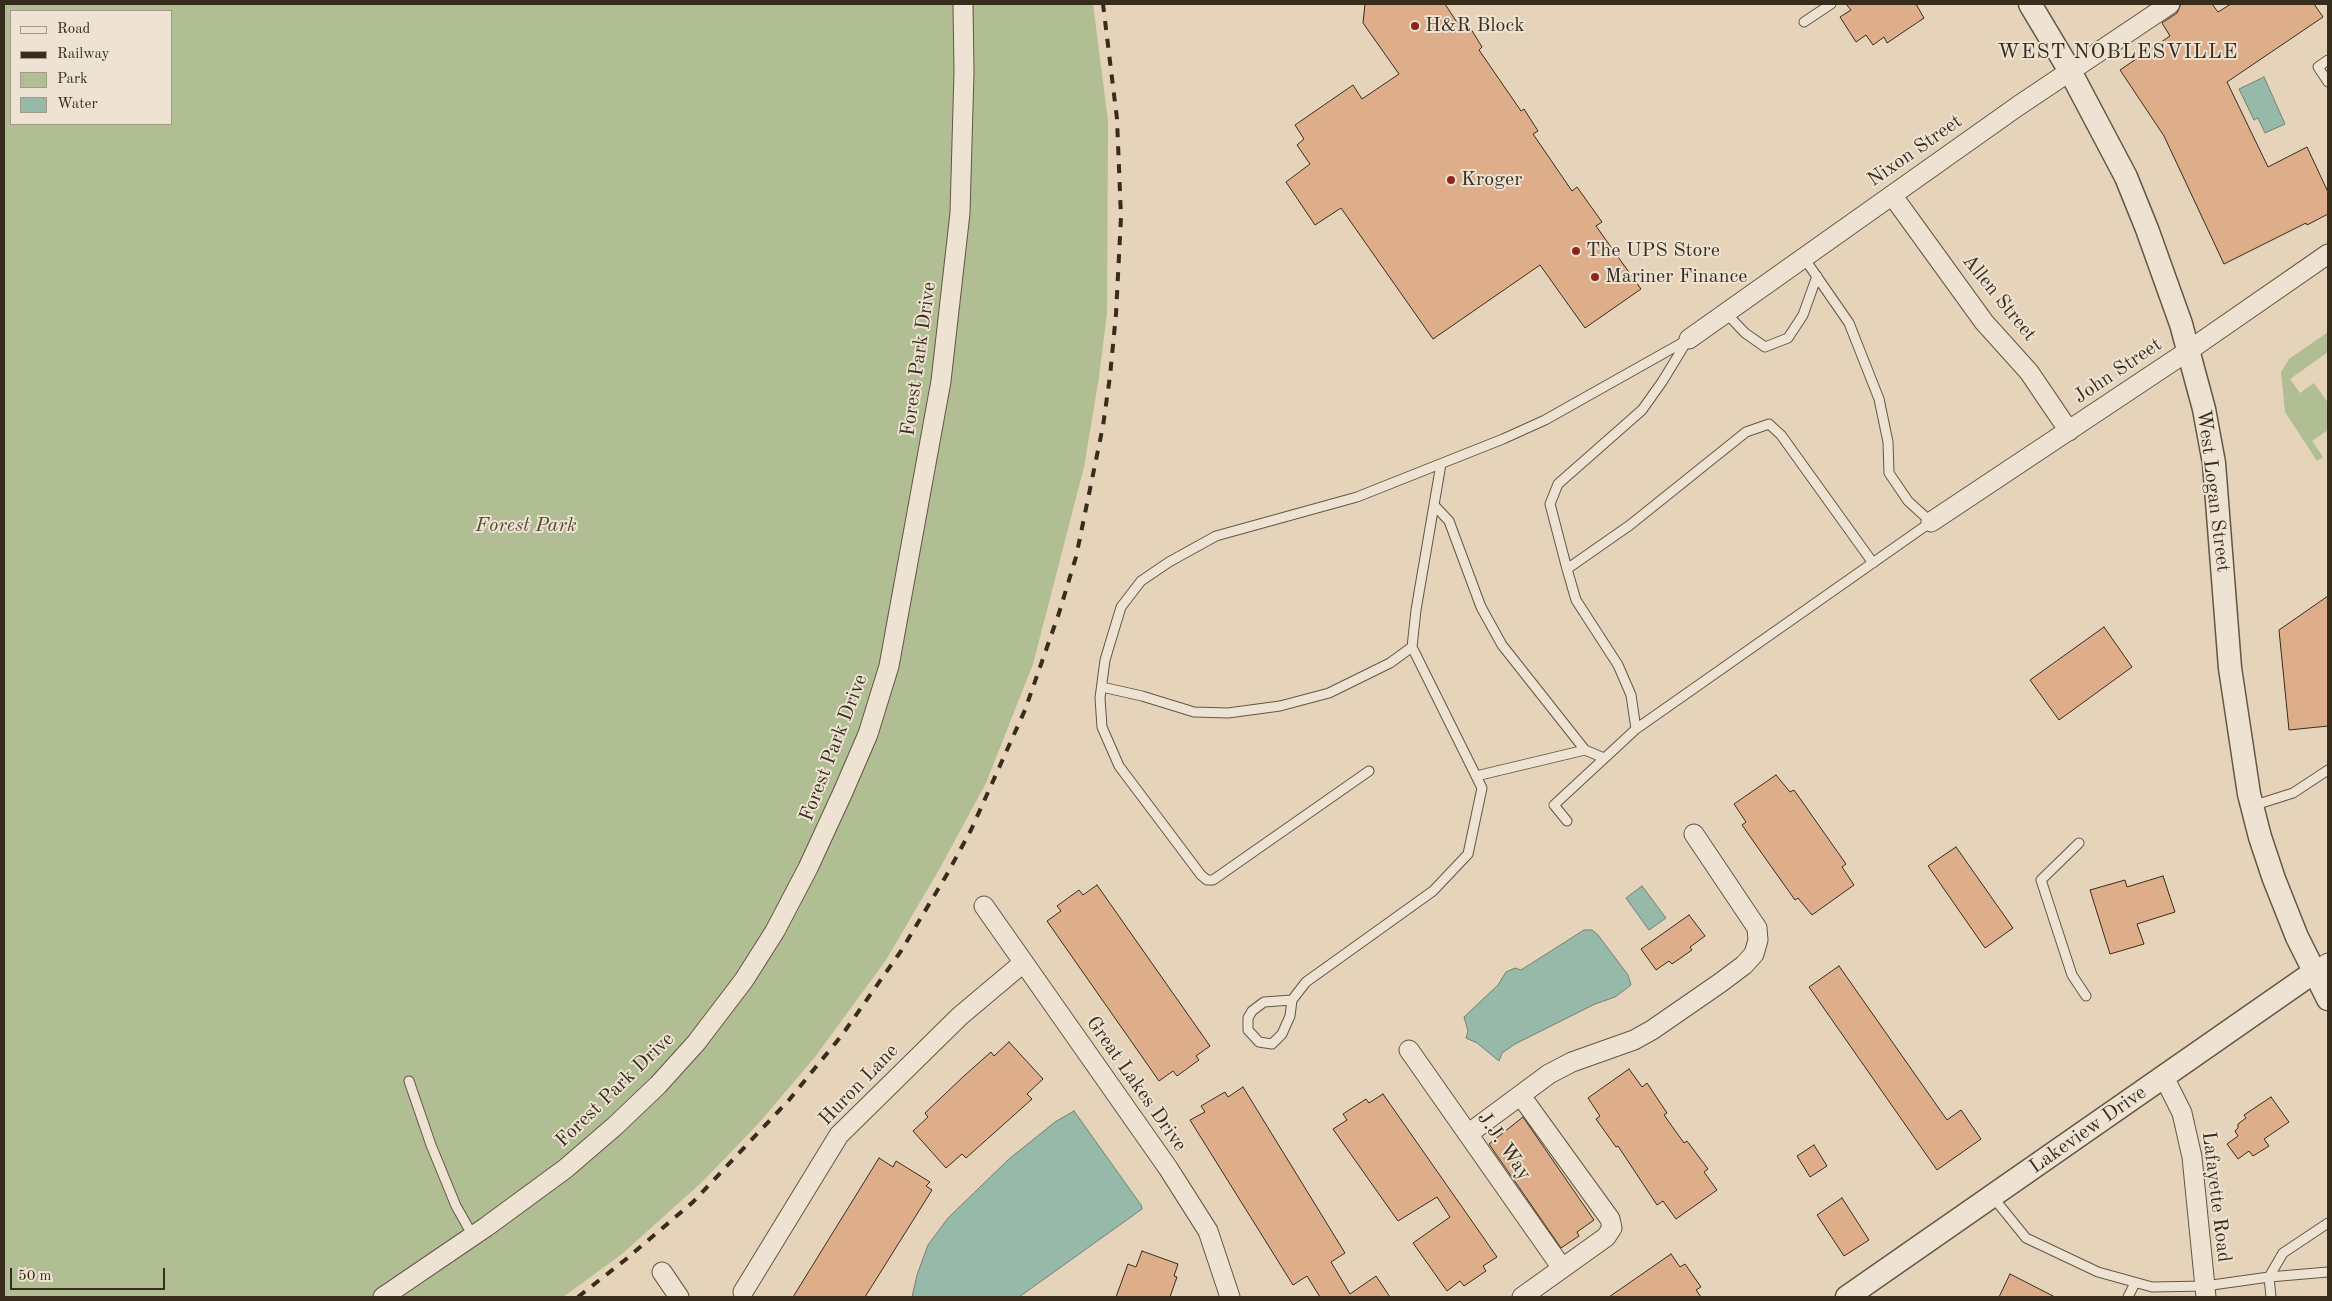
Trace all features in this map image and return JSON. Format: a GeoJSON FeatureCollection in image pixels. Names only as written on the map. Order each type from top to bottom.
{"type":"FeatureCollection","features":[{"type":"Feature","properties":{"kind":"street","name":"Forest Park Drive"},"geometry":{"type":"LineString","coordinates":[[382,1297],[473,1236],[565,1169],[615,1126],[658,1085],[696,1043],[744,980],[775,931],[808,868],[868,734],[889,666],[902,607],[941,381],[960,213],[964,72],[963,4]]}},
{"type":"Feature","properties":{"kind":"street","name":"West Logan Street"},"geometry":{"type":"LineString","coordinates":[[2030,4],[2070,72],[2133,194],[2172,298],[2188,351],[2204,409],[2214,463],[2230,668],[2252,806],[2274,879],[2297,937],[2321,968],[2328,999]]}},
{"type":"Feature","properties":{"kind":"street","name":"Nixon Street"},"geometry":{"type":"LineString","coordinates":[[1689,339],[1892,195],[2170,4]]}},
{"type":"Feature","properties":{"kind":"street","name":"Allen Street"},"geometry":{"type":"LineString","coordinates":[[1892,195],[1984,322],[2029,372],[2070,431]]}},
{"type":"Feature","properties":{"kind":"street","name":"John Street"},"geometry":{"type":"LineString","coordinates":[[1931,522],[2070,431],[2328,254]]}},
{"type":"Feature","properties":{"kind":"street"},"geometry":{"type":"LineString","coordinates":[[1468,1134],[1549,1074],[1572,1062],[1634,1040],[1652,1030],[1720,983],[1744,965],[1754,954],[1758,940],[1757,928],[1694,834]]}},
{"type":"Feature","properties":{"kind":"street","name":"Great Lakes Drive"},"geometry":{"type":"LineString","coordinates":[[984,906],[1168,1168],[1208,1231],[1230,1297]]}},
{"type":"Feature","properties":{"kind":"street","name":"Huron Lane"},"geometry":{"type":"LineString","coordinates":[[743,1292],[839,1135],[960,1016],[1023,963]]}},
{"type":"Feature","properties":{"kind":"street","name":"Lakeview Drive"},"geometry":{"type":"LineString","coordinates":[[1847,1297],[2321,968]]}},
{"type":"Feature","properties":{"kind":"street","name":"J.J. Way"},"geometry":{"type":"LineString","coordinates":[[1409,1050],[1562,1268]]}},
{"type":"Feature","properties":{"kind":"street","name":"Lafayette Road"},"geometry":{"type":"LineString","coordinates":[[2164,1077],[2182,1113],[2192,1157],[2205,1292]]}},
{"type":"Feature","properties":{"kind":"street"},"geometry":{"type":"LineString","coordinates":[[1521,1096],[1610,1219],[1612,1228],[1606,1236],[1522,1297]]}},
{"type":"Feature","properties":{"kind":"street"},"geometry":{"type":"LineString","coordinates":[[662,1272],[679,1297]]}},
{"type":"Feature","properties":{"kind":"lane"},"geometry":{"type":"LineString","coordinates":[[1804,22],[1831,4]]}},
{"type":"Feature","properties":{"kind":"lane"},"geometry":{"type":"LineString","coordinates":[[2328,60],[2318,67],[2328,82]]}},
{"type":"Feature","properties":{"kind":"lane"},"geometry":{"type":"LineString","coordinates":[[1567,821],[1554,805],[1636,729],[1931,522],[1908,501],[1889,473],[1888,442],[1879,399],[1849,323],[1804,258]]}},
{"type":"Feature","properties":{"kind":"lane"},"geometry":{"type":"LineString","coordinates":[[1726,313],[1745,334],[1765,347],[1788,338],[1803,314],[1817,276]]}},
{"type":"Feature","properties":{"kind":"lane"},"geometry":{"type":"LineString","coordinates":[[1369,771],[1213,880],[1207,880],[1200,875],[1119,766],[1102,727],[1102,687],[1105,660],[1120,607],[1141,581],[1169,562],[1216,536],[1357,497],[1441,464],[1546,420],[1689,339]]}},
{"type":"Feature","properties":{"kind":"lane"},"geometry":{"type":"LineString","coordinates":[[1636,729],[1630,695],[1618,665],[1576,600],[1550,504],[1558,484],[1642,410],[1689,339]]}},
{"type":"Feature","properties":{"kind":"lane"},"geometry":{"type":"LineString","coordinates":[[1567,569],[1630,525],[1746,432],[1769,424],[1781,435],[1873,563]]}},
{"type":"Feature","properties":{"kind":"lane"},"geometry":{"type":"LineString","coordinates":[[1292,1000],[1264,1002],[1252,1011],[1248,1018],[1248,1030],[1259,1042],[1272,1044],[1282,1034],[1290,1016],[1292,1000],[1306,982],[1433,891],[1468,854],[1482,788],[1412,647],[1416,610],[1441,464]]}},
{"type":"Feature","properties":{"kind":"lane"},"geometry":{"type":"LineString","coordinates":[[1434,505],[1449,521],[1481,607],[1502,645],[1585,750],[1604,758]]}},
{"type":"Feature","properties":{"kind":"lane"},"geometry":{"type":"LineString","coordinates":[[1102,687],[1142,696],[1194,712],[1228,713],[1280,706],[1329,693],[1390,662],[1412,647]]}},
{"type":"Feature","properties":{"kind":"lane"},"geometry":{"type":"LineString","coordinates":[[1476,776],[1585,750]]}},
{"type":"Feature","properties":{"kind":"lane"},"geometry":{"type":"LineString","coordinates":[[2252,806],[2293,793],[2328,770]]}},
{"type":"Feature","properties":{"kind":"lane"},"geometry":{"type":"LineString","coordinates":[[2079,844],[2041,880],[2072,975],[2086,996]]}},
{"type":"Feature","properties":{"kind":"lane"},"geometry":{"type":"LineString","coordinates":[[410,1081],[431,1145],[456,1206],[473,1236]]}},
{"type":"Feature","properties":{"kind":"lane"},"geometry":{"type":"LineString","coordinates":[[1992,1196],[2026,1238],[2098,1272],[2134,1283],[2152,1287],[2205,1292],[2268,1277],[2328,1272]]}},
{"type":"Feature","properties":{"kind":"lane"},"geometry":{"type":"LineString","coordinates":[[2271,1297],[2268,1277],[2283,1253],[2328,1223]]}},
{"type":"Feature","properties":{"kind":"lane"},"geometry":{"type":"LineString","coordinates":[[2128,1297],[2134,1283]]}},
{"type":"Feature","properties":{"kind":"green space","name":"Forest Park"},"geometry":{"type":"Polygon","coordinates":[[[4,4],[1093,4],[1108,121],[1107,313],[1099,377],[1084,467],[1033,664],[986,783],[940,868],[886,960],[815,1057],[758,1124],[702,1182],[622,1254],[563,1297],[4,1297],[4,4]]]}},
{"type":"Feature","properties":{"kind":"green space"},"geometry":{"type":"Polygon","coordinates":[[[2328,332],[2328,352],[2290,379],[2300,393],[2314,383],[2328,403],[2328,430],[2312,441],[2323,457],[2317,461],[2285,412],[2281,372],[2289,359],[2328,332]]]}},
{"type":"Feature","properties":{"kind":"water"},"geometry":{"type":"Polygon","coordinates":[[[2264,77],[2285,124],[2265,133],[2258,118],[2254,120],[2239,89],[2264,77]]]}},
{"type":"Feature","properties":{"kind":"water"},"geometry":{"type":"Polygon","coordinates":[[[1642,886],[1666,918],[1649,930],[1626,898],[1642,886]]]}},
{"type":"Feature","properties":{"kind":"water"},"geometry":{"type":"Polygon","coordinates":[[[1584,930],[1592,930],[1598,935],[1628,975],[1631,985],[1615,997],[1595,1004],[1515,1044],[1502,1053],[1499,1061],[1477,1043],[1466,1038],[1468,1031],[1464,1017],[1498,985],[1506,972],[1515,968],[1521,970],[1584,930]]]}},
{"type":"Feature","properties":{"kind":"water"},"geometry":{"type":"Polygon","coordinates":[[[1074,1111],[1142,1209],[1019,1297],[912,1297],[917,1275],[928,1245],[948,1218],[1009,1159],[1055,1122],[1074,1111]]]}},
{"type":"Feature","properties":{"kind":"building"},"geometry":{"type":"Polygon","coordinates":[[[1365,4],[1445,4],[1462,30],[1469,26],[1482,47],[1479,50],[1521,111],[1524,109],[1538,131],[1533,134],[1572,191],[1577,187],[1602,222],[1596,226],[1641,289],[1585,328],[1540,265],[1433,339],[1341,208],[1315,225],[1286,182],[1310,164],[1297,145],[1304,139],[1295,125],[1353,85],[1362,99],[1399,74],[1363,23],[1365,4]]]}},
{"type":"Feature","properties":{"kind":"building"},"geometry":{"type":"Polygon","coordinates":[[[1846,4],[1916,4],[1924,18],[1887,43],[1884,37],[1873,45],[1866,35],[1856,42],[1840,17],[1851,10],[1846,4]]]}},
{"type":"Feature","properties":{"kind":"building"},"geometry":{"type":"Polygon","coordinates":[[[2181,4],[2212,4],[2218,12],[2231,4],[2314,4],[2323,17],[2227,82],[2268,167],[2307,147],[2328,192],[2328,214],[2224,264],[2164,136],[2120,70],[2170,36],[2162,23],[2177,13],[2181,4]]]}},
{"type":"Feature","properties":{"kind":"building"},"geometry":{"type":"Polygon","coordinates":[[[2328,596],[2328,726],[2289,730],[2279,630],[2328,596]]]}},
{"type":"Feature","properties":{"kind":"building"},"geometry":{"type":"Polygon","coordinates":[[[2104,627],[2132,667],[2059,720],[2030,680],[2104,627]]]}},
{"type":"Feature","properties":{"kind":"building"},"geometry":{"type":"Polygon","coordinates":[[[1776,775],[1790,792],[1794,790],[1846,864],[1842,867],[1854,885],[1812,915],[1798,898],[1795,900],[1763,855],[1742,825],[1746,822],[1734,804],[1776,775]]]}},
{"type":"Feature","properties":{"kind":"building"},"geometry":{"type":"Polygon","coordinates":[[[1956,847],[2013,928],[1985,948],[1928,866],[1956,847]]]}},
{"type":"Feature","properties":{"kind":"building"},"geometry":{"type":"Polygon","coordinates":[[[2163,876],[2175,912],[2137,924],[2144,944],[2110,954],[2090,890],[2125,880],[2127,887],[2163,876]]]}},
{"type":"Feature","properties":{"kind":"building"},"geometry":{"type":"Polygon","coordinates":[[[1097,885],[1210,1046],[1196,1056],[1199,1060],[1177,1076],[1173,1071],[1159,1081],[1047,921],[1061,911],[1057,906],[1079,890],[1083,895],[1097,885]]]}},
{"type":"Feature","properties":{"kind":"building"},"geometry":{"type":"Polygon","coordinates":[[[1689,915],[1705,936],[1690,947],[1692,950],[1672,964],[1669,961],[1656,970],[1641,949],[1689,915]]]}},
{"type":"Feature","properties":{"kind":"building"},"geometry":{"type":"Polygon","coordinates":[[[1839,966],[1947,1120],[1961,1110],[1981,1139],[1937,1170],[1809,987],[1839,966]]]}},
{"type":"Feature","properties":{"kind":"building"},"geometry":{"type":"Polygon","coordinates":[[[1009,1042],[1043,1079],[1027,1094],[1032,1099],[966,1158],[962,1154],[946,1168],[913,1131],[928,1117],[925,1113],[964,1076],[991,1052],[994,1056],[1009,1042]]]}},
{"type":"Feature","properties":{"kind":"building"},"geometry":{"type":"Polygon","coordinates":[[[1629,1069],[1642,1087],[1647,1083],[1667,1113],[1664,1115],[1684,1143],[1687,1141],[1708,1169],[1704,1172],[1717,1190],[1676,1219],[1663,1201],[1657,1205],[1618,1146],[1616,1147],[1596,1119],[1600,1116],[1588,1098],[1629,1069]]]}},
{"type":"Feature","properties":{"kind":"building"},"geometry":{"type":"Polygon","coordinates":[[[1243,1087],[1345,1253],[1331,1262],[1350,1294],[1376,1276],[1390,1297],[1320,1297],[1307,1276],[1293,1285],[1190,1120],[1205,1112],[1201,1106],[1225,1092],[1228,1097],[1243,1087]]]}},
{"type":"Feature","properties":{"kind":"building"},"geometry":{"type":"Polygon","coordinates":[[[1383,1094],[1497,1257],[1483,1266],[1486,1271],[1464,1286],[1460,1281],[1447,1291],[1413,1243],[1450,1217],[1437,1197],[1398,1221],[1333,1129],[1347,1120],[1343,1114],[1366,1099],[1369,1103],[1383,1094]]]}},
{"type":"Feature","properties":{"kind":"building"},"geometry":{"type":"Polygon","coordinates":[[[2271,1097],[2289,1122],[2264,1139],[2269,1146],[2253,1156],[2249,1151],[2238,1159],[2227,1144],[2238,1136],[2235,1131],[2238,1128],[2238,1124],[2246,1118],[2244,1115],[2271,1097]]]}},
{"type":"Feature","properties":{"kind":"building"},"geometry":{"type":"Polygon","coordinates":[[[1523,1117],[1594,1220],[1577,1232],[1579,1236],[1561,1248],[1489,1144],[1523,1117]]]}},
{"type":"Feature","properties":{"kind":"building"},"geometry":{"type":"Polygon","coordinates":[[[1814,1145],[1827,1166],[1810,1177],[1797,1156],[1814,1145]]]}},
{"type":"Feature","properties":{"kind":"building"},"geometry":{"type":"Polygon","coordinates":[[[879,1158],[893,1167],[896,1161],[930,1182],[926,1186],[932,1190],[865,1297],[793,1297],[879,1158]]]}},
{"type":"Feature","properties":{"kind":"building"},"geometry":{"type":"Polygon","coordinates":[[[1842,1198],[1869,1240],[1844,1256],[1817,1215],[1842,1198]]]}},
{"type":"Feature","properties":{"kind":"building"},"geometry":{"type":"Polygon","coordinates":[[[1142,1251],[1178,1264],[1174,1276],[1177,1277],[1170,1297],[1116,1297],[1128,1264],[1136,1267],[1142,1251]]]}},
{"type":"Feature","properties":{"kind":"building"},"geometry":{"type":"Polygon","coordinates":[[[1671,1254],[1680,1267],[1685,1264],[1701,1287],[1696,1290],[1701,1297],[1609,1297],[1671,1254]]]}},
{"type":"Feature","properties":{"kind":"building"},"geometry":{"type":"Polygon","coordinates":[[[2010,1274],[2055,1297],[1999,1297],[2010,1274]]]}},
{"type":"Feature","properties":{"kind":"railway"},"geometry":{"type":"LineString","coordinates":[[578,1297],[693,1202],[789,1100],[842,1035],[901,951],[946,876],[971,830],[1025,710],[1059,613],[1076,557],[1103,426],[1110,376],[1116,314],[1121,217],[1117,119],[1103,4]]}},
{"type":"Feature","properties":{"kind":"place","name":"H&R Block"},"geometry":{"type":"Point","coordinates":[1415,26]}},
{"type":"Feature","properties":{"kind":"place","name":"Kroger"},"geometry":{"type":"Point","coordinates":[1451,180]}},
{"type":"Feature","properties":{"kind":"place","name":"The UPS Store"},"geometry":{"type":"Point","coordinates":[1576,251]}},
{"type":"Feature","properties":{"kind":"place","name":"Mariner Finance"},"geometry":{"type":"Point","coordinates":[1595,277]}},
{"type":"Feature","properties":{"kind":"district","name":"WEST NOBLESVILLE"},"geometry":{"type":"Point","coordinates":[2118,52]}}]}
